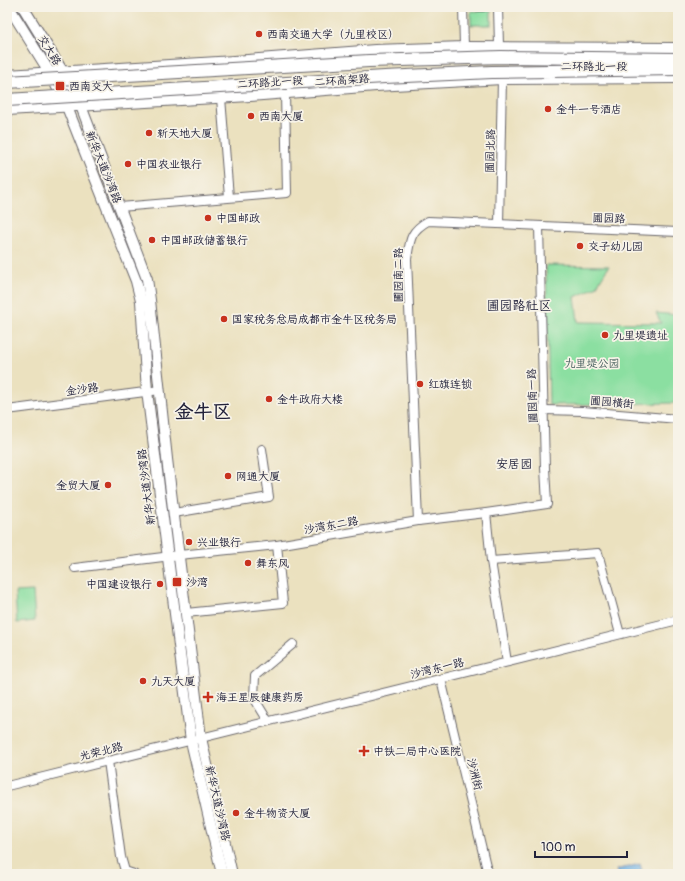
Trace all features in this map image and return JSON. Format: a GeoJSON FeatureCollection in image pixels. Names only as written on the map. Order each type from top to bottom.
{"type":"FeatureCollection","features":[{"type":"Feature","properties":{"kind":"highway","name":"二环高架路"},"geometry":{"type":"LineString","coordinates":[[7,82],[377,61],[501,57],[678,59]]}},
{"type":"Feature","properties":{"kind":"highway","name":"二环高架路"},"geometry":{"type":"LineString","coordinates":[[7,100],[492,72],[678,70]]}},
{"type":"Feature","properties":{"kind":"main road","name":"交大路"},"geometry":{"type":"LineString","coordinates":[[9,7],[50,73],[67,107]]}},
{"type":"Feature","properties":{"kind":"main road","name":"交大路"},"geometry":{"type":"LineString","coordinates":[[23,7],[63,72],[81,106]]}},
{"type":"Feature","properties":{"kind":"main road","name":"二环路北一段"},"geometry":{"type":"LineString","coordinates":[[7,75],[234,62],[375,50],[499,46],[678,48]]}},
{"type":"Feature","properties":{"kind":"main road","name":"二环路北一段"},"geometry":{"type":"LineString","coordinates":[[7,110],[221,98],[376,86],[502,79],[678,78]]}},
{"type":"Feature","properties":{"kind":"main road","name":"新华大道沙湾路"},"geometry":{"type":"LineString","coordinates":[[81,106],[147,279],[186,613],[196,739],[232,874]]}},
{"type":"Feature","properties":{"kind":"main road","name":"新华大道沙湾路"},"geometry":{"type":"LineString","coordinates":[[67,107],[136,281],[141,301],[147,391],[167,557],[196,739],[222,874]]}},
{"type":"Feature","properties":{"kind":"street"},"geometry":{"type":"LineString","coordinates":[[463,7],[464,47]]}},
{"type":"Feature","properties":{"kind":"street"},"geometry":{"type":"LineString","coordinates":[[478,7],[483,7]]}},
{"type":"Feature","properties":{"kind":"street"},"geometry":{"type":"LineString","coordinates":[[498,7],[499,46]]}},
{"type":"Feature","properties":{"kind":"street","name":"圃园北路"},"geometry":{"type":"LineString","coordinates":[[499,224],[502,79]]}},
{"type":"Feature","properties":{"kind":"street"},"geometry":{"type":"LineString","coordinates":[[120,206],[287,193],[285,93]]}},
{"type":"Feature","properties":{"kind":"street"},"geometry":{"type":"LineString","coordinates":[[221,98],[229,197]]}},
{"type":"Feature","properties":{"kind":"street","name":"圃园南二路"},"geometry":{"type":"LineString","coordinates":[[418,521],[407,259],[410,241],[417,227],[428,221],[539,226]]}},
{"type":"Feature","properties":{"kind":"street","name":"圃园路"},"geometry":{"type":"LineString","coordinates":[[539,226],[678,232]]}},
{"type":"Feature","properties":{"kind":"street","name":"圃园南一路"},"geometry":{"type":"LineString","coordinates":[[486,513],[547,504],[539,226]]}},
{"type":"Feature","properties":{"kind":"street","name":"金沙路"},"geometry":{"type":"LineString","coordinates":[[7,410],[160,390]]}},
{"type":"Feature","properties":{"kind":"street","name":"圃园横街"},"geometry":{"type":"LineString","coordinates":[[544,410],[583,411],[678,419]]}},
{"type":"Feature","properties":{"kind":"street"},"geometry":{"type":"LineString","coordinates":[[174,513],[269,497],[262,449]]}},
{"type":"Feature","properties":{"kind":"street"},"geometry":{"type":"LineString","coordinates":[[486,513],[491,561],[507,662]]}},
{"type":"Feature","properties":{"kind":"street","name":"沙湾东二路"},"geometry":{"type":"LineString","coordinates":[[75,568],[179,555],[278,546],[418,521],[486,513]]}},
{"type":"Feature","properties":{"kind":"street"},"geometry":{"type":"LineString","coordinates":[[186,613],[283,603],[278,546]]}},
{"type":"Feature","properties":{"kind":"street"},"geometry":{"type":"LineString","coordinates":[[491,561],[598,553],[620,634]]}},
{"type":"Feature","properties":{"kind":"street","name":"沙湾东一路"},"geometry":{"type":"LineString","coordinates":[[196,739],[678,620]]}},
{"type":"Feature","properties":{"kind":"street"},"geometry":{"type":"LineString","coordinates":[[268,721],[254,698],[255,676],[293,644]]}},
{"type":"Feature","properties":{"kind":"street","name":"沙洲街"},"geometry":{"type":"LineString","coordinates":[[441,679],[488,874]]}},
{"type":"Feature","properties":{"kind":"street","name":"光荣北路"},"geometry":{"type":"LineString","coordinates":[[7,786],[196,739]]}},
{"type":"Feature","properties":{"kind":"street"},"geometry":{"type":"LineString","coordinates":[[108,761],[121,858],[125,870],[134,874]]}},
{"type":"Feature","properties":{"kind":"green space"},"geometry":{"type":"Polygon","coordinates":[[[471,11],[491,11],[491,25],[471,25],[471,11]]]}},
{"type":"Feature","properties":{"kind":"green space","name":"九里堤公园"},"geometry":{"type":"Polygon","coordinates":[[[546,265],[609,266],[596,287],[575,297],[578,322],[661,323],[656,313],[678,315],[678,403],[549,405],[546,265]]]}},
{"type":"Feature","properties":{"kind":"green space"},"geometry":{"type":"Polygon","coordinates":[[[33,591],[35,621],[17,623],[15,592],[33,591]]]}},
{"type":"Feature","properties":{"kind":"water"},"geometry":{"type":"Polygon","coordinates":[[[640,864],[643,874],[618,874],[616,870],[640,864]]]}},
{"type":"Feature","properties":{"kind":"place","name":"西南交通大学（九里校区）"},"geometry":{"type":"Point","coordinates":[259,34]}},
{"type":"Feature","properties":{"kind":"place","name":"西南交大"},"geometry":{"type":"Point","coordinates":[60,86]}},
{"type":"Feature","properties":{"kind":"place","name":"金牛一号酒店"},"geometry":{"type":"Point","coordinates":[548,109]}},
{"type":"Feature","properties":{"kind":"place","name":"西南大厦"},"geometry":{"type":"Point","coordinates":[251,116]}},
{"type":"Feature","properties":{"kind":"place","name":"新天地大厦"},"geometry":{"type":"Point","coordinates":[149,133]}},
{"type":"Feature","properties":{"kind":"place","name":"中国农业银行"},"geometry":{"type":"Point","coordinates":[128,164]}},
{"type":"Feature","properties":{"kind":"place","name":"中国邮政"},"geometry":{"type":"Point","coordinates":[208,218]}},
{"type":"Feature","properties":{"kind":"place","name":"中国邮政储蓄银行"},"geometry":{"type":"Point","coordinates":[152,240]}},
{"type":"Feature","properties":{"kind":"place","name":"交子幼儿园"},"geometry":{"type":"Point","coordinates":[580,246]}},
{"type":"Feature","properties":{"kind":"place","name":"国家税务总局成都市金牛区税务局"},"geometry":{"type":"Point","coordinates":[224,319]}},
{"type":"Feature","properties":{"kind":"place","name":"九里堤遗址"},"geometry":{"type":"Point","coordinates":[605,335]}},
{"type":"Feature","properties":{"kind":"place","name":"红旗连锁"},"geometry":{"type":"Point","coordinates":[420,384]}},
{"type":"Feature","properties":{"kind":"place","name":"金牛政府大楼"},"geometry":{"type":"Point","coordinates":[269,399]}},
{"type":"Feature","properties":{"kind":"place","name":"网通大厦"},"geometry":{"type":"Point","coordinates":[228,476]}},
{"type":"Feature","properties":{"kind":"place","name":"金贸大厦"},"geometry":{"type":"Point","coordinates":[108,485]}},
{"type":"Feature","properties":{"kind":"place","name":"兴业银行"},"geometry":{"type":"Point","coordinates":[189,542]}},
{"type":"Feature","properties":{"kind":"place","name":"舞东风"},"geometry":{"type":"Point","coordinates":[248,563]}},
{"type":"Feature","properties":{"kind":"place","name":"沙湾"},"geometry":{"type":"Point","coordinates":[177,582]}},
{"type":"Feature","properties":{"kind":"place","name":"中国建设银行"},"geometry":{"type":"Point","coordinates":[160,584]}},
{"type":"Feature","properties":{"kind":"place","name":"九天大厦"},"geometry":{"type":"Point","coordinates":[143,681]}},
{"type":"Feature","properties":{"kind":"place","name":"海王星辰健康药房"},"geometry":{"type":"Point","coordinates":[208,697]}},
{"type":"Feature","properties":{"kind":"place","name":"中铁二局中心医院"},"geometry":{"type":"Point","coordinates":[364,751]}},
{"type":"Feature","properties":{"kind":"place","name":"金牛物资大厦"},"geometry":{"type":"Point","coordinates":[236,813]}},
{"type":"Feature","properties":{"kind":"district","name":"圃园路社区"},"geometry":{"type":"Point","coordinates":[519,305]}},
{"type":"Feature","properties":{"kind":"district","name":"金牛区"},"geometry":{"type":"Point","coordinates":[203,411]}},
{"type":"Feature","properties":{"kind":"district","name":"安居园"},"geometry":{"type":"Point","coordinates":[514,464]}}]}
